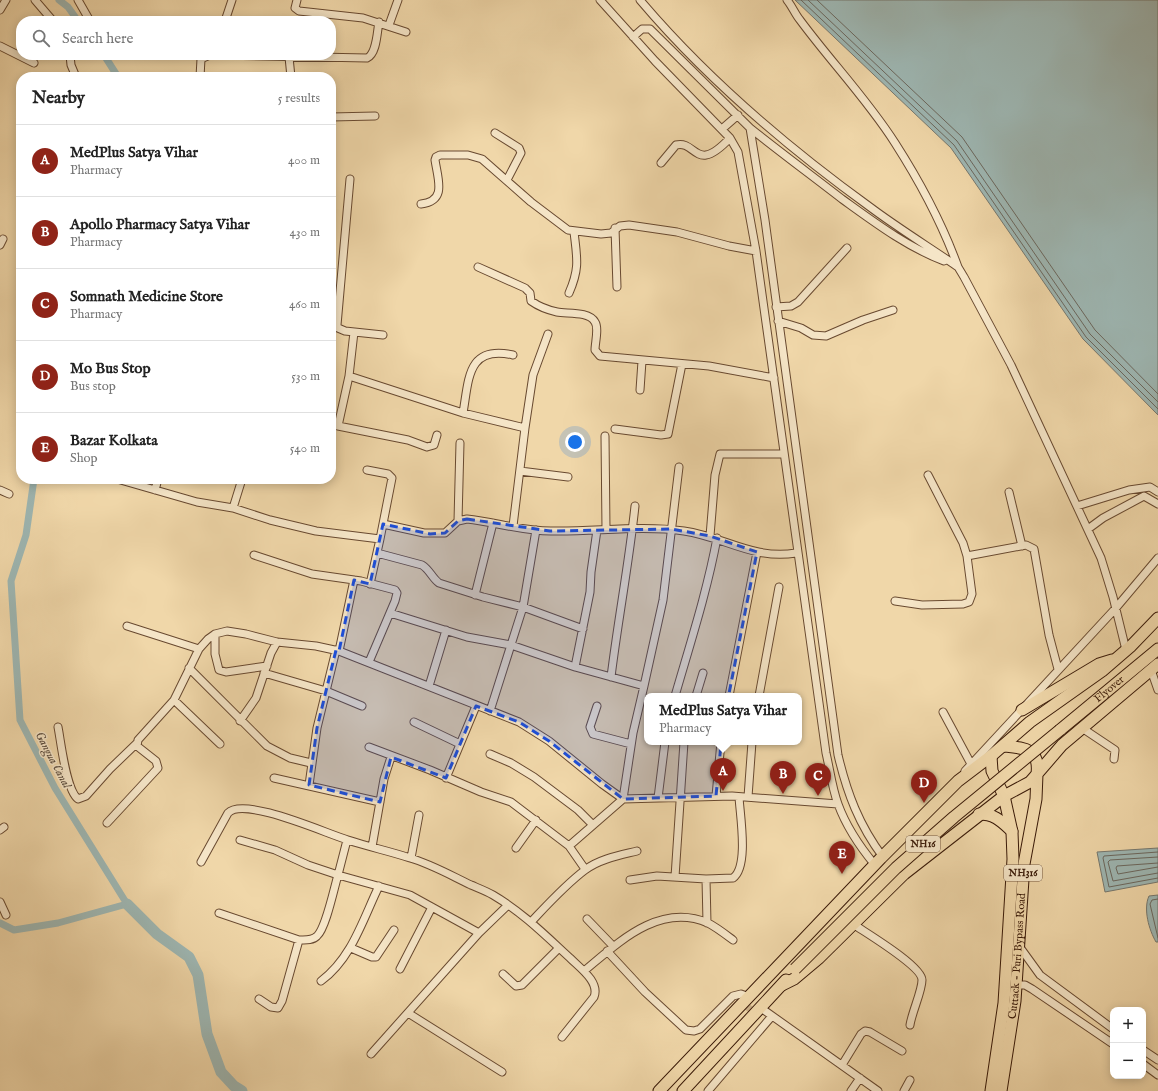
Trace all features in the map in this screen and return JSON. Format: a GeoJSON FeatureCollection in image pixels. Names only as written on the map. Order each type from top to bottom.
{"type":"FeatureCollection","features":[{"type":"Feature","properties":{"kind":"highway","name":"NH16"},"geometry":{"type":"LineString","coordinates":[[659,1091],[740,998],[958,781],[1004,746],[1030,722],[1118,658],[1158,618]]}},
{"type":"Feature","properties":{"kind":"highway","name":"Flyover"},"geometry":{"type":"LineString","coordinates":[[782,985],[896,868],[954,817],[1158,649]]}},
{"type":"Feature","properties":{"kind":"highway"},"geometry":{"type":"LineString","coordinates":[[1022,710],[1055,692],[1099,664],[1118,658]]}},
{"type":"Feature","properties":{"kind":"highway"},"geometry":{"type":"LineString","coordinates":[[782,985],[794,979],[803,972],[904,874],[979,814],[1004,796],[1030,782],[1050,758],[1082,728],[1155,667]]}},
{"type":"Feature","properties":{"kind":"highway"},"geometry":{"type":"LineString","coordinates":[[1004,746],[1031,751],[1038,762],[1037,774]]}},
{"type":"Feature","properties":{"kind":"highway"},"geometry":{"type":"LineString","coordinates":[[991,756],[992,771],[1004,796]]}},
{"type":"Feature","properties":{"kind":"highway"},"geometry":{"type":"LineString","coordinates":[[1036,791],[1050,758]]}},
{"type":"Feature","properties":{"kind":"highway","name":"Cuttack - Puri Bypass Road"},"geometry":{"type":"LineString","coordinates":[[991,1091],[1004,1010],[1006,971],[1013,946],[1036,791],[1037,774]]}},
{"type":"Feature","properties":{"kind":"highway","name":"Cuttack - Puri Bypass Road"},"geometry":{"type":"LineString","coordinates":[[1001,1091],[1009,1050],[1017,982],[1018,957],[1013,946],[1012,832],[1004,796]]}},
{"type":"Feature","properties":{"kind":"highway"},"geometry":{"type":"LineString","coordinates":[[979,814],[995,816],[1012,832]]}},
{"type":"Feature","properties":{"kind":"highway","name":"NH16"},"geometry":{"type":"LineString","coordinates":[[683,1091],[760,1012],[782,985]]}},
{"type":"Feature","properties":{"kind":"street"},"geometry":{"type":"LineString","coordinates":[[0,10],[6,0]]}},
{"type":"Feature","properties":{"kind":"street"},"geometry":{"type":"LineString","coordinates":[[35,0],[49,16]]}},
{"type":"Feature","properties":{"kind":"street"},"geometry":{"type":"LineString","coordinates":[[78,0],[87,16]]}},
{"type":"Feature","properties":{"kind":"street"},"geometry":{"type":"LineString","coordinates":[[227,16],[232,0]]}},
{"type":"Feature","properties":{"kind":"street"},"geometry":{"type":"LineString","coordinates":[[297,0],[295,8],[299,11],[357,17],[389,25],[406,32]]}},
{"type":"Feature","properties":{"kind":"street"},"geometry":{"type":"LineString","coordinates":[[389,25],[398,0]]}},
{"type":"Feature","properties":{"kind":"street"},"geometry":{"type":"LineString","coordinates":[[600,0],[730,138],[738,152],[742,164],[769,342],[796,553],[826,753],[838,804],[849,828],[864,852],[879,861]]}},
{"type":"Feature","properties":{"kind":"street"},"geometry":{"type":"LineString","coordinates":[[640,0],[673,38],[751,113],[870,208],[955,265],[964,276],[1004,352],[1088,529],[1100,558],[1113,597],[1126,650]]}},
{"type":"Feature","properties":{"kind":"street"},"geometry":{"type":"LineString","coordinates":[[787,0],[800,20],[838,66],[895,143],[946,235],[955,265]]}},
{"type":"Feature","properties":{"kind":"street"},"geometry":{"type":"LineString","coordinates":[[336,58],[370,57],[373,52],[379,22]]}},
{"type":"Feature","properties":{"kind":"street"},"geometry":{"type":"LineString","coordinates":[[635,36],[642,30],[648,28],[654,32],[750,128],[787,157],[890,232],[921,252],[955,265]]}},
{"type":"Feature","properties":{"kind":"street"},"geometry":{"type":"LineString","coordinates":[[0,46],[16,54]]}},
{"type":"Feature","properties":{"kind":"street"},"geometry":{"type":"LineString","coordinates":[[28,60],[34,63]]}},
{"type":"Feature","properties":{"kind":"street"},"geometry":{"type":"LineString","coordinates":[[70,60],[74,72]]}},
{"type":"Feature","properties":{"kind":"street"},"geometry":{"type":"LineString","coordinates":[[200,72],[201,60]]}},
{"type":"Feature","properties":{"kind":"street"},"geometry":{"type":"LineString","coordinates":[[289,60],[290,72]]}},
{"type":"Feature","properties":{"kind":"street"},"geometry":{"type":"LineString","coordinates":[[722,129],[738,115]]}},
{"type":"Feature","properties":{"kind":"street"},"geometry":{"type":"LineString","coordinates":[[336,117],[375,116]]}},
{"type":"Feature","properties":{"kind":"street"},"geometry":{"type":"LineString","coordinates":[[750,128],[759,183],[838,755],[845,786],[857,816],[879,861]]}},
{"type":"Feature","properties":{"kind":"street"},"geometry":{"type":"LineString","coordinates":[[495,133],[519,148],[521,153],[507,180]]}},
{"type":"Feature","properties":{"kind":"street"},"geometry":{"type":"LineString","coordinates":[[661,162],[676,145],[683,144],[698,154],[706,155],[715,151],[730,138]]}},
{"type":"Feature","properties":{"kind":"street"},"geometry":{"type":"LineString","coordinates":[[421,204],[434,201],[437,197],[439,188],[435,160],[438,156],[468,155],[478,157],[562,227],[574,232],[606,234],[611,233],[615,228],[629,225],[668,230],[756,251]]}},
{"type":"Feature","properties":{"kind":"street"},"geometry":{"type":"LineString","coordinates":[[350,179],[337,321],[338,328],[383,336]]}},
{"type":"Feature","properties":{"kind":"street"},"geometry":{"type":"LineString","coordinates":[[615,228],[617,287]]}},
{"type":"Feature","properties":{"kind":"street"},"geometry":{"type":"LineString","coordinates":[[569,293],[576,278],[578,266],[574,232]]}},
{"type":"Feature","properties":{"kind":"street"},"geometry":{"type":"LineString","coordinates":[[776,308],[791,306],[798,302],[847,248]]}},
{"type":"Feature","properties":{"kind":"street"},"geometry":{"type":"LineString","coordinates":[[478,267],[528,289],[530,299],[535,304],[557,312],[591,318],[595,322],[596,327],[595,350],[600,356],[709,366],[774,378]]}},
{"type":"Feature","properties":{"kind":"street"},"geometry":{"type":"LineString","coordinates":[[778,321],[801,328],[813,335],[826,336],[863,320],[893,310]]}},
{"type":"Feature","properties":{"kind":"street"},"geometry":{"type":"LineString","coordinates":[[336,418],[349,376],[354,332]]}},
{"type":"Feature","properties":{"kind":"street"},"geometry":{"type":"LineString","coordinates":[[513,526],[533,375],[548,334]]}},
{"type":"Feature","properties":{"kind":"street"},"geometry":{"type":"LineString","coordinates":[[769,342],[781,341]]}},
{"type":"Feature","properties":{"kind":"street"},"geometry":{"type":"LineString","coordinates":[[463,413],[469,379],[474,363],[485,355],[493,353],[512,355]]}},
{"type":"Feature","properties":{"kind":"street"},"geometry":{"type":"LineString","coordinates":[[640,390],[642,361]]}},
{"type":"Feature","properties":{"kind":"street"},"geometry":{"type":"LineString","coordinates":[[615,429],[661,436],[668,434],[682,364]]}},
{"type":"Feature","properties":{"kind":"street"},"geometry":{"type":"LineString","coordinates":[[349,376],[463,413],[525,428]]}},
{"type":"Feature","properties":{"kind":"street"},"geometry":{"type":"LineString","coordinates":[[336,425],[408,440],[427,447],[434,445],[437,436]]}},
{"type":"Feature","properties":{"kind":"street"},"geometry":{"type":"LineString","coordinates":[[605,436],[606,529]]}},
{"type":"Feature","properties":{"kind":"street"},"geometry":{"type":"LineString","coordinates":[[458,521],[460,443]]}},
{"type":"Feature","properties":{"kind":"street"},"geometry":{"type":"LineString","coordinates":[[676,693],[697,625],[711,569],[714,537],[715,475],[720,454],[784,454]]}},
{"type":"Feature","properties":{"kind":"street"},"geometry":{"type":"LineString","coordinates":[[569,846],[623,799],[631,744],[663,600],[679,467]]}},
{"type":"Feature","properties":{"kind":"street"},"geometry":{"type":"LineString","coordinates":[[367,470],[388,474],[391,477],[383,524],[370,584]]}},
{"type":"Feature","properties":{"kind":"street"},"geometry":{"type":"LineString","coordinates":[[520,471],[568,477]]}},
{"type":"Feature","properties":{"kind":"street"},"geometry":{"type":"LineString","coordinates":[[895,601],[922,605],[963,604],[969,602],[972,594],[967,556],[963,543],[928,475]]}},
{"type":"Feature","properties":{"kind":"street"},"geometry":{"type":"LineString","coordinates":[[134,484],[197,502],[233,508],[270,520],[316,532],[380,539]]}},
{"type":"Feature","properties":{"kind":"street"},"geometry":{"type":"LineString","coordinates":[[155,490],[157,484]]}},
{"type":"Feature","properties":{"kind":"street"},"geometry":{"type":"LineString","coordinates":[[233,508],[240,484]]}},
{"type":"Feature","properties":{"kind":"street"},"geometry":{"type":"LineString","coordinates":[[1077,506],[1129,490],[1150,487],[1158,492]]}},
{"type":"Feature","properties":{"kind":"street"},"geometry":{"type":"LineString","coordinates":[[0,490],[9,494]]}},
{"type":"Feature","properties":{"kind":"street"},"geometry":{"type":"LineString","coordinates":[[1009,492],[1022,546]]}},
{"type":"Feature","properties":{"kind":"street"},"geometry":{"type":"LineString","coordinates":[[1088,529],[1119,508],[1144,496],[1158,504]]}},
{"type":"Feature","properties":{"kind":"street"},"geometry":{"type":"LineString","coordinates":[[612,677],[635,506]]}},
{"type":"Feature","properties":{"kind":"street"},"geometry":{"type":"LineString","coordinates":[[383,524],[424,533],[439,534],[445,533],[458,521],[467,519],[536,530],[671,529],[714,537],[757,552],[781,554],[796,553]]}},
{"type":"Feature","properties":{"kind":"street"},"geometry":{"type":"LineString","coordinates":[[475,595],[493,523]]}},
{"type":"Feature","properties":{"kind":"street"},"geometry":{"type":"LineString","coordinates":[[490,711],[524,607],[536,530]]}},
{"type":"Feature","properties":{"kind":"street"},"geometry":{"type":"LineString","coordinates":[[575,667],[590,592],[591,572],[597,530]]}},
{"type":"Feature","properties":{"kind":"street"},"geometry":{"type":"LineString","coordinates":[[967,556],[1022,546],[1032,547],[1036,553],[1049,635],[1058,669]]}},
{"type":"Feature","properties":{"kind":"street"},"geometry":{"type":"LineString","coordinates":[[730,693],[757,552]]}},
{"type":"Feature","properties":{"kind":"street"},"geometry":{"type":"LineString","coordinates":[[377,553],[422,565],[427,568],[435,580],[440,583],[475,595],[524,607],[583,629]]}},
{"type":"Feature","properties":{"kind":"street"},"geometry":{"type":"LineString","coordinates":[[254,555],[312,574],[354,580],[391,589],[397,593],[370,662]]}},
{"type":"Feature","properties":{"kind":"street"},"geometry":{"type":"LineString","coordinates":[[958,781],[971,764],[1115,609],[1158,558]]}},
{"type":"Feature","properties":{"kind":"street"},"geometry":{"type":"LineString","coordinates":[[309,785],[317,728],[354,580]]}},
{"type":"Feature","properties":{"kind":"street"},"geometry":{"type":"LineString","coordinates":[[760,693],[779,587]]}},
{"type":"Feature","properties":{"kind":"street"},"geometry":{"type":"LineString","coordinates":[[390,613],[467,637],[511,645],[575,667],[644,686]]}},
{"type":"Feature","properties":{"kind":"street"},"geometry":{"type":"LineString","coordinates":[[127,626],[199,649]]}},
{"type":"Feature","properties":{"kind":"street"},"geometry":{"type":"LineString","coordinates":[[429,686],[446,630]]}},
{"type":"Feature","properties":{"kind":"street"},"geometry":{"type":"LineString","coordinates":[[58,727],[68,778],[72,792],[78,799],[86,796],[114,764],[137,743],[174,700],[199,649],[215,634],[227,631],[277,642],[337,650],[519,722],[550,741],[602,784],[623,799],[716,796],[838,804]]}},
{"type":"Feature","properties":{"kind":"street"},"geometry":{"type":"LineString","coordinates":[[215,634],[215,654],[219,670],[226,672],[265,670],[326,691],[362,706]]}},
{"type":"Feature","properties":{"kind":"street"},"geometry":{"type":"LineString","coordinates":[[240,721],[256,698],[265,670],[277,642]]}},
{"type":"Feature","properties":{"kind":"street"},"geometry":{"type":"LineString","coordinates":[[1155,667],[1158,690]]}},
{"type":"Feature","properties":{"kind":"street"},"geometry":{"type":"LineString","coordinates":[[189,668],[223,701],[240,721],[267,746],[290,758],[311,763]]}},
{"type":"Feature","properties":{"kind":"street"},"geometry":{"type":"LineString","coordinates":[[697,693],[703,673]]}},
{"type":"Feature","properties":{"kind":"street"},"geometry":{"type":"LineString","coordinates":[[174,700],[220,744]]}},
{"type":"Feature","properties":{"kind":"street"},"geometry":{"type":"LineString","coordinates":[[446,778],[476,706]]}},
{"type":"Feature","properties":{"kind":"street"},"geometry":{"type":"LineString","coordinates":[[597,706],[590,727],[591,732],[596,735],[631,744]]}},
{"type":"Feature","properties":{"kind":"street"},"geometry":{"type":"LineString","coordinates":[[942,712],[971,764]]}},
{"type":"Feature","properties":{"kind":"street"},"geometry":{"type":"LineString","coordinates":[[414,722],[460,744]]}},
{"type":"Feature","properties":{"kind":"street"},"geometry":{"type":"LineString","coordinates":[[1082,728],[1115,750],[1114,759]]}},
{"type":"Feature","properties":{"kind":"street"},"geometry":{"type":"LineString","coordinates":[[107,823],[158,768],[156,762],[139,749],[137,743]]}},
{"type":"Feature","properties":{"kind":"street"},"geometry":{"type":"LineString","coordinates":[[658,798],[666,745]]}},
{"type":"Feature","properties":{"kind":"street"},"geometry":{"type":"LineString","coordinates":[[675,877],[684,745]]}},
{"type":"Feature","properties":{"kind":"street"},"geometry":{"type":"LineString","coordinates":[[716,796],[721,745]]}},
{"type":"Feature","properties":{"kind":"street"},"geometry":{"type":"LineString","coordinates":[[748,797],[752,745]]}},
{"type":"Feature","properties":{"kind":"street"},"geometry":{"type":"LineString","coordinates":[[369,747],[391,757],[430,770],[446,778],[511,802],[569,846],[586,869]]}},
{"type":"Feature","properties":{"kind":"street"},"geometry":{"type":"LineString","coordinates":[[490,754],[511,763],[534,777],[578,810],[593,825]]}},
{"type":"Feature","properties":{"kind":"street"},"geometry":{"type":"LineString","coordinates":[[372,847],[380,802],[391,757]]}},
{"type":"Feature","properties":{"kind":"street"},"geometry":{"type":"LineString","coordinates":[[274,778],[380,802]]}},
{"type":"Feature","properties":{"kind":"street"},"geometry":{"type":"LineString","coordinates":[[630,880],[657,876],[706,879],[733,878],[740,869],[743,853],[739,797]]}},
{"type":"Feature","properties":{"kind":"street"},"geometry":{"type":"LineString","coordinates":[[201,862],[228,813],[233,809],[240,808],[280,816],[347,840],[411,858],[435,867],[492,895],[508,905],[531,922],[584,971],[594,984],[595,993],[562,1037]]}},
{"type":"Feature","properties":{"kind":"street"},"geometry":{"type":"LineString","coordinates":[[411,858],[419,815]]}},
{"type":"Feature","properties":{"kind":"street"},"geometry":{"type":"LineString","coordinates":[[516,848],[536,820]]}},
{"type":"Feature","properties":{"kind":"street"},"geometry":{"type":"LineString","coordinates":[[240,840],[275,850],[308,865],[338,875],[410,895],[479,933]]}},
{"type":"Feature","properties":{"kind":"street"},"geometry":{"type":"LineString","coordinates":[[219,913],[299,940],[312,939],[320,933],[347,840]]}},
{"type":"Feature","properties":{"kind":"street"},"geometry":{"type":"LineString","coordinates":[[531,922],[551,901],[586,869],[602,861],[637,851]]}},
{"type":"Feature","properties":{"kind":"street"},"geometry":{"type":"LineString","coordinates":[[706,879],[708,923]]}},
{"type":"Feature","properties":{"kind":"street"},"geometry":{"type":"LineString","coordinates":[[321,981],[332,973],[351,948],[379,886]]}},
{"type":"Feature","properties":{"kind":"street"},"geometry":{"type":"LineString","coordinates":[[0,902],[6,915]]}},
{"type":"Feature","properties":{"kind":"street"},"geometry":{"type":"LineString","coordinates":[[371,1054],[479,933],[508,905]]}},
{"type":"Feature","properties":{"kind":"street"},"geometry":{"type":"LineString","coordinates":[[400,969],[432,907]]}},
{"type":"Feature","properties":{"kind":"street"},"geometry":{"type":"LineString","coordinates":[[584,971],[613,946],[636,931],[666,918],[687,918],[708,923],[733,940]]}},
{"type":"Feature","properties":{"kind":"street"},"geometry":{"type":"LineString","coordinates":[[587,919],[613,946]]}},
{"type":"Feature","properties":{"kind":"street"},"geometry":{"type":"LineString","coordinates":[[853,924],[908,963],[920,974],[922,984],[914,1007],[910,1025]]}},
{"type":"Feature","properties":{"kind":"street"},"geometry":{"type":"LineString","coordinates":[[351,948],[372,957],[376,957],[394,930]]}},
{"type":"Feature","properties":{"kind":"street"},"geometry":{"type":"LineString","coordinates":[[259,999],[271,1007],[278,1008],[282,1001],[291,964],[299,940]]}},
{"type":"Feature","properties":{"kind":"street"},"geometry":{"type":"LineString","coordinates":[[1013,946],[1040,974],[1110,1027]]}},
{"type":"Feature","properties":{"kind":"street"},"geometry":{"type":"LineString","coordinates":[[503,974],[516,986],[522,986],[559,948]]}},
{"type":"Feature","properties":{"kind":"street"},"geometry":{"type":"LineString","coordinates":[[607,951],[646,992],[686,1030],[694,1031],[700,1029],[740,998]]}},
{"type":"Feature","properties":{"kind":"street"},"geometry":{"type":"LineString","coordinates":[[1017,982],[1030,987],[1076,1017],[1112,1043]]}},
{"type":"Feature","properties":{"kind":"street"},"geometry":{"type":"LineString","coordinates":[[760,1012],[842,1065],[878,1091]]}},
{"type":"Feature","properties":{"kind":"street"},"geometry":{"type":"LineString","coordinates":[[408,1013],[502,1072]]}},
{"type":"Feature","properties":{"kind":"street"},"geometry":{"type":"LineString","coordinates":[[708,1091],[770,1018]]}},
{"type":"Feature","properties":{"kind":"street"},"geometry":{"type":"LineString","coordinates":[[842,1065],[861,1034],[865,1031],[870,1032],[902,1051]]}},
{"type":"Feature","properties":{"kind":"street"},"geometry":{"type":"LineString","coordinates":[[1146,1052],[1158,1060]]}},
{"type":"Feature","properties":{"kind":"street"},"geometry":{"type":"LineString","coordinates":[[1146,1066],[1158,1075]]}},
{"type":"Feature","properties":{"kind":"street"},"geometry":{"type":"LineString","coordinates":[[851,1091],[860,1078]]}},
{"type":"Feature","properties":{"kind":"street"},"geometry":{"type":"LineString","coordinates":[[904,1091],[910,1080]]}},
{"type":"Feature","properties":{"kind":"highlighted area"},"geometry":{"type":"Polygon","coordinates":[[[467,519],[550,531],[671,529],[710,536],[757,552],[723,724],[716,796],[623,799],[549,741],[519,722],[476,706],[446,778],[391,757],[380,802],[309,785],[317,728],[336,650],[339,651],[354,580],[370,584],[383,524],[430,534],[445,533],[458,521],[467,519]]]}},
{"type":"Feature","properties":{"kind":"water"},"geometry":{"type":"Polygon","coordinates":[[[795,0],[1158,0],[1158,415],[1083,339],[951,148],[795,0]]]}},
{"type":"Feature","properties":{"kind":"water"},"geometry":{"type":"Polygon","coordinates":[[[1158,848],[1158,882],[1105,892],[1097,852],[1158,848]]]}},
{"type":"Feature","properties":{"kind":"water"},"geometry":{"type":"Polygon","coordinates":[[[1158,895],[1158,942],[1156,942],[1149,926],[1147,901],[1149,896],[1158,895]]]}},
{"type":"Feature","properties":{"kind":"waterway","name":"Gangua Canal"},"geometry":{"type":"LineString","coordinates":[[59,0],[68,7],[74,16]]}},
{"type":"Feature","properties":{"kind":"waterway","name":"Gangua Canal"},"geometry":{"type":"LineString","coordinates":[[107,60],[115,72]]}},
{"type":"Feature","properties":{"kind":"waterway","name":"Gangua Canal"},"geometry":{"type":"LineString","coordinates":[[0,923],[14,930],[58,923],[127,904],[55,788],[20,720],[11,581],[26,535],[33,484]]}},
{"type":"Feature","properties":{"kind":"waterway"},"geometry":{"type":"LineString","coordinates":[[127,904],[157,934],[189,957],[198,975],[207,1034],[221,1072],[234,1086],[242,1091]]}},
{"type":"Feature","properties":{"kind":"tunnel"},"geometry":{"type":"LineString","coordinates":[[738,1000],[758,1015]]}},
{"type":"Feature","properties":{"kind":"place","name":"MedPlus Satya Vihar"},"geometry":{"type":"Point","coordinates":[723,791]}},
{"type":"Feature","properties":{"kind":"place","name":"Apollo Pharmacy Satya Vihar"},"geometry":{"type":"Point","coordinates":[783,794]}},
{"type":"Feature","properties":{"kind":"place","name":"Somnath Medicine Store"},"geometry":{"type":"Point","coordinates":[818,796]}},
{"type":"Feature","properties":{"kind":"place","name":"Mo Bus Stop"},"geometry":{"type":"Point","coordinates":[924,803]}},
{"type":"Feature","properties":{"kind":"place","name":"Bazar Kolkata"},"geometry":{"type":"Point","coordinates":[842,874]}}]}
